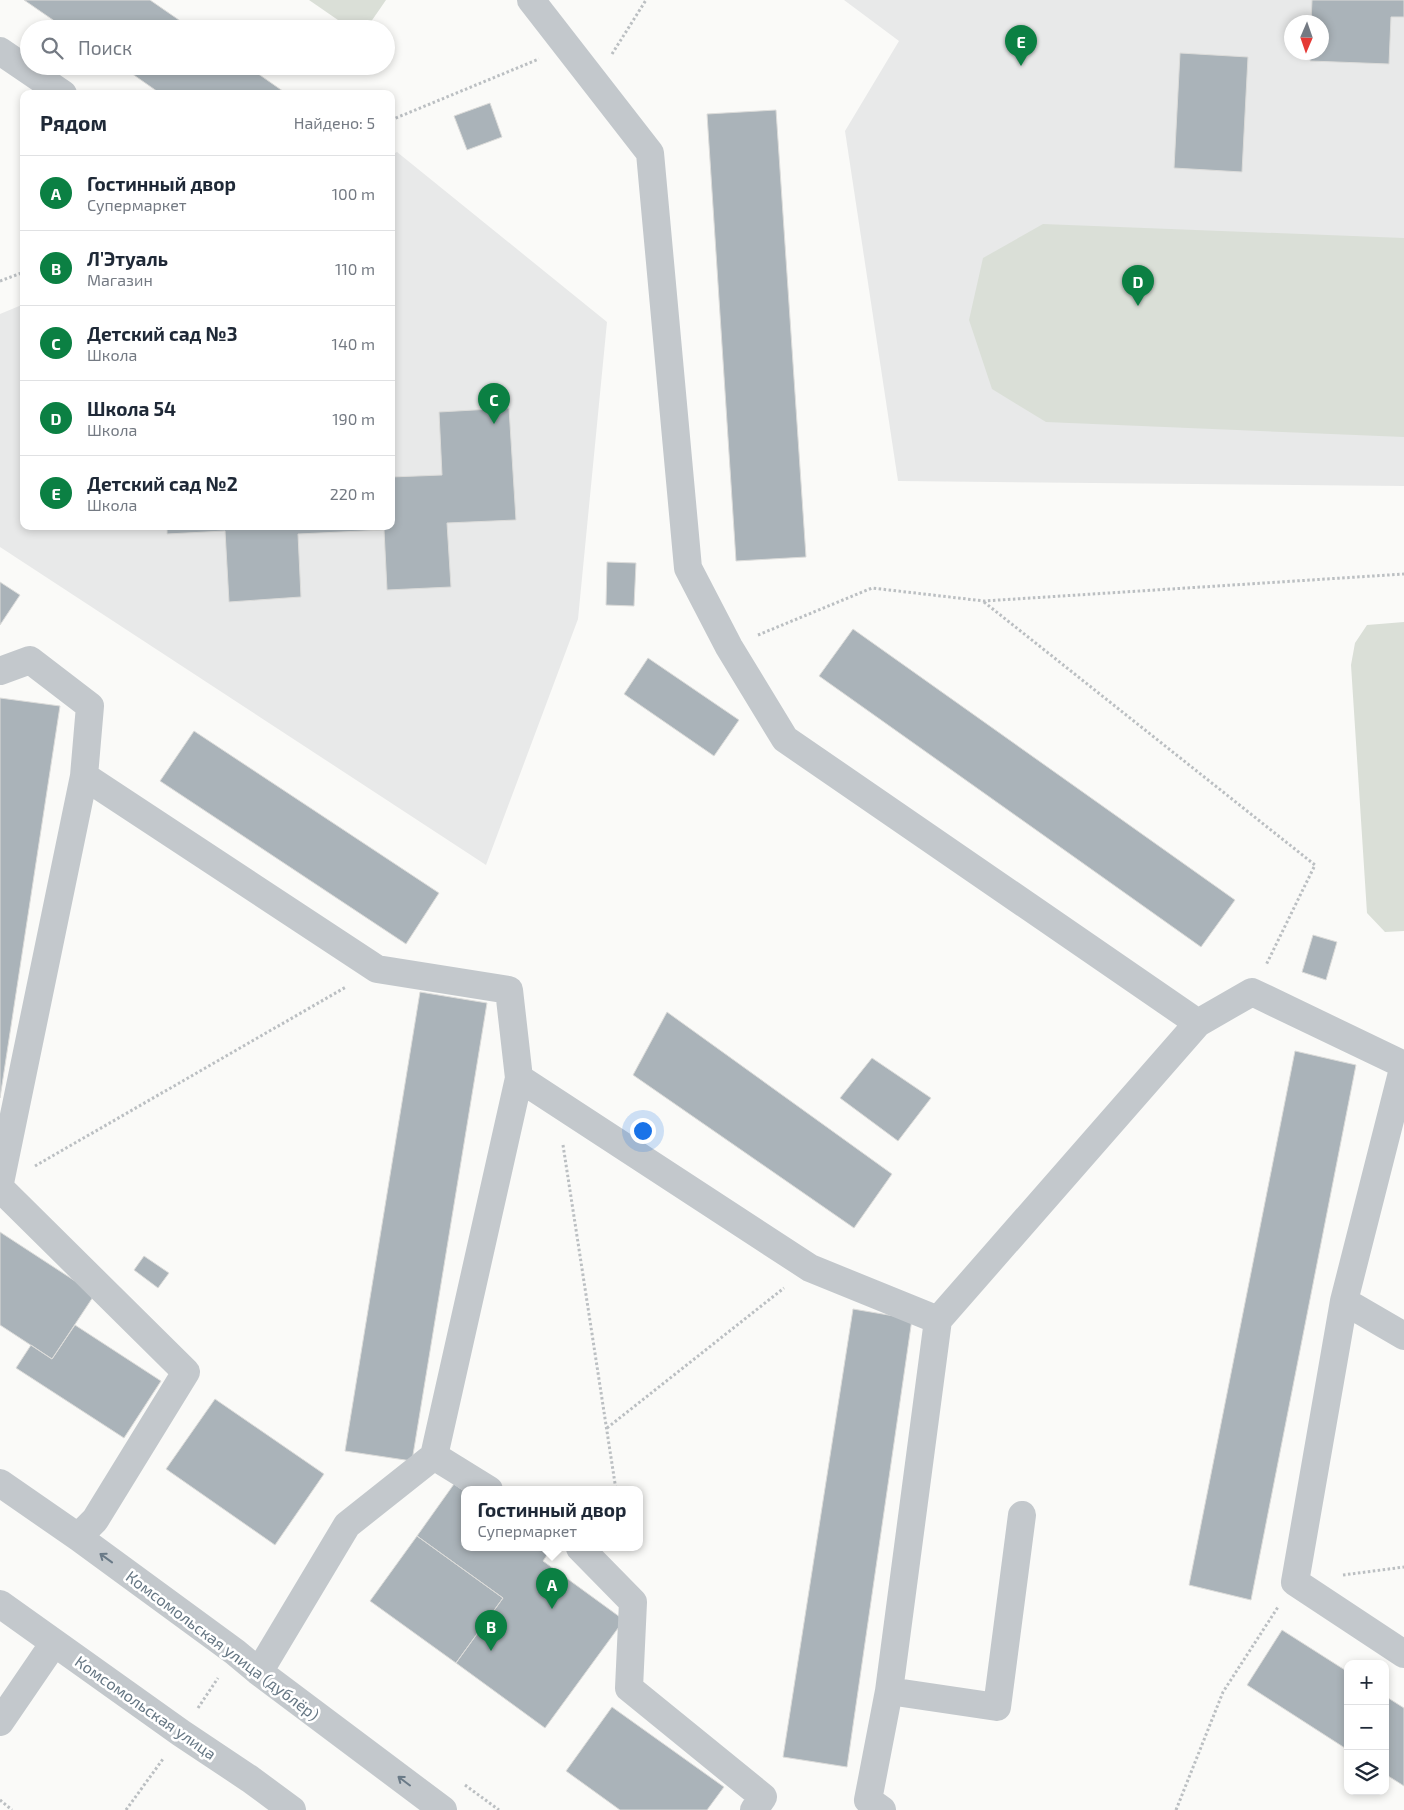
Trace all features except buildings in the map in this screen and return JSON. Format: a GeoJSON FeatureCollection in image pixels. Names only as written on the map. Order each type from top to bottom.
{"type":"FeatureCollection","features":[{"type":"Feature","properties":{"kind":"street"},"geometry":{"type":"LineString","coordinates":[[531,0],[650,153],[688,568],[729,646],[785,739],[1198,1023]]}},
{"type":"Feature","properties":{"kind":"street"},"geometry":{"type":"LineString","coordinates":[[0,51],[20,65]]}},
{"type":"Feature","properties":{"kind":"street"},"geometry":{"type":"LineString","coordinates":[[35,75],[57,90]]}},
{"type":"Feature","properties":{"kind":"street"},"geometry":{"type":"LineString","coordinates":[[0,671],[30,660],[90,706],[84,776],[0,1183]]}},
{"type":"Feature","properties":{"kind":"street"},"geometry":{"type":"LineString","coordinates":[[84,776],[377,968],[509,990],[519,1078],[434,1456],[347,1525],[259,1672]]}},
{"type":"Feature","properties":{"kind":"street"},"geometry":{"type":"LineString","coordinates":[[882,1810],[868,1800],[889,1691],[938,1320],[1198,1023],[1252,992],[1404,1065],[1344,1301],[1295,1582],[1404,1654]]}},
{"type":"Feature","properties":{"kind":"street"},"geometry":{"type":"LineString","coordinates":[[519,1078],[810,1268],[938,1320]]}},
{"type":"Feature","properties":{"kind":"street"},"geometry":{"type":"LineString","coordinates":[[0,1188],[186,1372],[95,1520],[78,1538]]}},
{"type":"Feature","properties":{"kind":"street"},"geometry":{"type":"LineString","coordinates":[[1344,1301],[1404,1336]]}},
{"type":"Feature","properties":{"kind":"street"},"geometry":{"type":"LineString","coordinates":[[434,1456],[483,1486]]}},
{"type":"Feature","properties":{"kind":"street","name":"Комсомольская улица (дублёр)"},"geometry":{"type":"LineString","coordinates":[[0,1483],[235,1652],[443,1810]]}},
{"type":"Feature","properties":{"kind":"street"},"geometry":{"type":"LineString","coordinates":[[889,1691],[997,1706],[1022,1515]]}},
{"type":"Feature","properties":{"kind":"street"},"geometry":{"type":"LineString","coordinates":[[583,1551],[633,1602],[629,1688],[763,1797],[754,1810]]}},
{"type":"Feature","properties":{"kind":"street","name":"Комсомольская улица"},"geometry":{"type":"LineString","coordinates":[[0,1604],[292,1810]]}},
{"type":"Feature","properties":{"kind":"street"},"geometry":{"type":"LineString","coordinates":[[0,1722],[54,1643]]}},
{"type":"Feature","properties":{"kind":"path"},"geometry":{"type":"LineString","coordinates":[[594,81],[646,0]]}},
{"type":"Feature","properties":{"kind":"path"},"geometry":{"type":"LineString","coordinates":[[395,118],[568,47]]}},
{"type":"Feature","properties":{"kind":"path"},"geometry":{"type":"LineString","coordinates":[[0,281],[20,274]]}},
{"type":"Feature","properties":{"kind":"path"},"geometry":{"type":"LineString","coordinates":[[729,646],[872,588],[984,601],[1404,574]]}},
{"type":"Feature","properties":{"kind":"path"},"geometry":{"type":"LineString","coordinates":[[984,601],[1315,865],[1252,992]]}},
{"type":"Feature","properties":{"kind":"path"},"geometry":{"type":"LineString","coordinates":[[34,1167],[377,968]]}},
{"type":"Feature","properties":{"kind":"path"},"geometry":{"type":"LineString","coordinates":[[556,1102],[615,1486]]}},
{"type":"Feature","properties":{"kind":"path"},"geometry":{"type":"LineString","coordinates":[[606,1428],[810,1268]]}},
{"type":"Feature","properties":{"kind":"path"},"geometry":{"type":"LineString","coordinates":[[1176,1810],[1223,1692],[1295,1582],[1404,1567]]}},
{"type":"Feature","properties":{"kind":"path"},"geometry":{"type":"LineString","coordinates":[[0,1800],[12,1810]]}},
{"type":"Feature","properties":{"kind":"shaded area"},"geometry":{"type":"Polygon","coordinates":[[[309,0],[386,0],[372,20],[338,20],[309,0]]]}},
{"type":"Feature","properties":{"kind":"shaded area"},"geometry":{"type":"Polygon","coordinates":[[[844,0],[1404,0],[1404,486],[898,481],[845,131],[899,41],[844,0]]]}},
{"type":"Feature","properties":{"kind":"shaded area"},"geometry":{"type":"Polygon","coordinates":[[[397,152],[607,322],[578,619],[486,865],[0,547],[0,314],[20,306],[20,530],[395,530],[395,153],[397,152]]]}},
{"type":"Feature","properties":{"kind":"shaded area"},"geometry":{"type":"Polygon","coordinates":[[[1043,224],[1404,238],[1404,437],[1046,422],[992,389],[969,320],[983,258],[1043,224]]]}},
{"type":"Feature","properties":{"kind":"shaded area"},"geometry":{"type":"Polygon","coordinates":[[[1404,622],[1404,931],[1385,932],[1367,913],[1351,665],[1355,643],[1367,625],[1404,622]]]}},
{"type":"Feature","properties":{"kind":"place","name":"Детский сад №2"},"geometry":{"type":"Point","coordinates":[1021,66]}},
{"type":"Feature","properties":{"kind":"place","name":"Школа 54"},"geometry":{"type":"Point","coordinates":[1138,306]}},
{"type":"Feature","properties":{"kind":"place","name":"Детский сад №3"},"geometry":{"type":"Point","coordinates":[494,424]}},
{"type":"Feature","properties":{"kind":"place","name":"Гостинный двор"},"geometry":{"type":"Point","coordinates":[552,1609]}},
{"type":"Feature","properties":{"kind":"place","name":"Л'Этуаль"},"geometry":{"type":"Point","coordinates":[491,1651]}}]}
